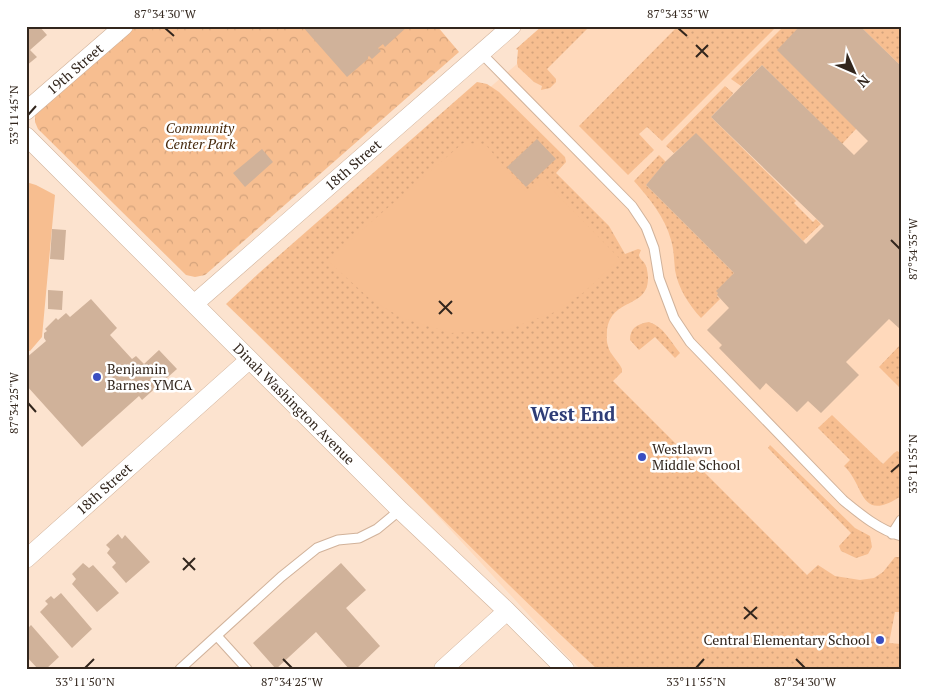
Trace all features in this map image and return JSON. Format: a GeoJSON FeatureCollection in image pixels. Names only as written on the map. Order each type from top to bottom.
{"type":"FeatureCollection","features":[{"type":"Feature","properties":{"kind":"street","name":"19th Street"},"geometry":{"type":"LineString","coordinates":[[26,112],[124,26]]}},
{"type":"Feature","properties":{"kind":"street","name":"18th Street"},"geometry":{"type":"LineString","coordinates":[[194,304],[512,26]]}},
{"type":"Feature","properties":{"kind":"street","name":"Dinah Washington Avenue"},"geometry":{"type":"LineString","coordinates":[[26,136],[400,510],[507,611],[564,669]]}},
{"type":"Feature","properties":{"kind":"street","name":"18th Street"},"geometry":{"type":"LineString","coordinates":[[26,558],[249,360]]}},
{"type":"Feature","properties":{"kind":"street"},"geometry":{"type":"LineString","coordinates":[[443,669],[507,611]]}},
{"type":"Feature","properties":{"kind":"lane"},"geometry":{"type":"LineString","coordinates":[[481,53],[632,206],[646,227],[654,248],[660,278],[674,318],[690,342],[843,500],[864,517],[896,535],[901,520]]}},
{"type":"Feature","properties":{"kind":"lane"},"geometry":{"type":"LineString","coordinates":[[180,669],[280,577],[317,548],[338,540],[359,538],[377,529],[400,510]]}},
{"type":"Feature","properties":{"kind":"lane"},"geometry":{"type":"LineString","coordinates":[[215,638],[248,669]]}},
{"type":"Feature","properties":{"kind":"shaded area","name":"Westlawn Middle School"},"geometry":{"type":"Polygon","coordinates":[[[542,26],[901,26],[901,669],[580,669],[242,303],[517,64],[518,50],[516,49],[542,26]]]}},
{"type":"Feature","properties":{"kind":"green space","name":"Community Center Park"},"geometry":{"type":"Polygon","coordinates":[[[135,26],[437,26],[459,52],[205,275],[195,277],[186,275],[38,129],[35,122],[35,114],[135,26]]]}},
{"type":"Feature","properties":{"kind":"green space"},"geometry":{"type":"Polygon","coordinates":[[[542,26],[590,26],[547,69],[556,79],[556,82],[550,88],[541,90],[542,86],[534,82],[518,67],[518,50],[516,49],[542,26]]]}},
{"type":"Feature","properties":{"kind":"green space"},"geometry":{"type":"Polygon","coordinates":[[[678,26],[777,26],[662,141],[647,127],[639,134],[654,150],[628,175],[579,126],[678,26]]]}},
{"type":"Feature","properties":{"kind":"green space"},"geometry":{"type":"Polygon","coordinates":[[[784,26],[796,26],[798,28],[857,128],[842,144],[762,65],[741,86],[731,79],[784,26]]]}},
{"type":"Feature","properties":{"kind":"green space"},"geometry":{"type":"Polygon","coordinates":[[[860,26],[899,26],[901,28],[901,66],[860,26]]]}},
{"type":"Feature","properties":{"kind":"green space"},"geometry":{"type":"Polygon","coordinates":[[[477,82],[487,84],[499,92],[565,157],[566,162],[556,173],[609,226],[625,254],[638,249],[641,250],[639,257],[646,265],[648,273],[646,288],[636,300],[615,312],[607,330],[609,349],[622,369],[622,372],[613,381],[807,575],[818,565],[835,576],[860,580],[874,578],[883,572],[895,557],[901,557],[901,612],[895,612],[889,643],[901,644],[901,669],[597,669],[503,579],[226,304],[477,82]]]}},
{"type":"Feature","properties":{"kind":"green space"},"geometry":{"type":"Polygon","coordinates":[[[725,86],[733,93],[711,117],[796,201],[794,203],[813,222],[816,219],[821,224],[803,241],[696,134],[674,153],[666,146],[725,86]]]}},
{"type":"Feature","properties":{"kind":"green space"},"geometry":{"type":"Polygon","coordinates":[[[463,143],[485,144],[526,192],[541,178],[620,259],[583,293],[555,312],[506,330],[451,333],[402,318],[370,299],[327,260],[463,143]]]}},
{"type":"Feature","properties":{"kind":"green space"},"geometry":{"type":"Polygon","coordinates":[[[659,155],[666,162],[646,185],[734,273],[717,296],[720,299],[701,318],[692,308],[681,290],[675,270],[672,244],[665,223],[651,201],[634,181],[659,155]]]}},
{"type":"Feature","properties":{"kind":"green space"},"geometry":{"type":"Polygon","coordinates":[[[26,182],[55,195],[42,337],[30,351],[26,351],[26,182]]]}},
{"type":"Feature","properties":{"kind":"green space"},"geometry":{"type":"Polygon","coordinates":[[[649,322],[663,331],[680,353],[675,358],[655,337],[639,350],[630,340],[631,332],[635,327],[649,322]]]}},
{"type":"Feature","properties":{"kind":"green space"},"geometry":{"type":"Polygon","coordinates":[[[901,346],[901,389],[879,367],[901,346]]]}},
{"type":"Feature","properties":{"kind":"green space"},"geometry":{"type":"Polygon","coordinates":[[[832,415],[883,464],[897,451],[901,453],[901,496],[887,504],[877,506],[870,504],[865,499],[851,474],[844,466],[850,460],[818,428],[832,415]]]}},
{"type":"Feature","properties":{"kind":"green space"},"geometry":{"type":"Polygon","coordinates":[[[770,445],[855,528],[870,536],[872,547],[868,554],[856,558],[841,551],[839,546],[851,533],[768,448],[770,445]]]}},
{"type":"Feature","properties":{"kind":"building"},"geometry":{"type":"Polygon","coordinates":[[[26,26],[39,26],[47,35],[30,50],[37,57],[26,66],[26,26]]]}},
{"type":"Feature","properties":{"kind":"building"},"geometry":{"type":"Polygon","coordinates":[[[302,26],[408,26],[385,47],[383,44],[378,48],[381,51],[372,59],[369,56],[347,77],[302,26]]]}},
{"type":"Feature","properties":{"kind":"building"},"geometry":{"type":"Polygon","coordinates":[[[800,26],[860,26],[901,66],[901,330],[889,319],[846,362],[859,375],[821,413],[808,401],[797,412],[766,383],[760,390],[719,348],[722,345],[707,330],[729,308],[717,295],[716,291],[734,273],[646,185],[666,161],[696,133],[806,244],[824,226],[711,117],[762,65],[854,155],[868,141],[777,50],[800,26]]]}},
{"type":"Feature","properties":{"kind":"building"},"geometry":{"type":"Polygon","coordinates":[[[537,139],[556,159],[526,187],[507,167],[537,139]]]}},
{"type":"Feature","properties":{"kind":"building"},"geometry":{"type":"Polygon","coordinates":[[[262,149],[273,162],[245,187],[233,173],[262,149]]]}},
{"type":"Feature","properties":{"kind":"building"},"geometry":{"type":"Polygon","coordinates":[[[52,229],[66,230],[64,260],[50,259],[52,229]]]}},
{"type":"Feature","properties":{"kind":"building"},"geometry":{"type":"Polygon","coordinates":[[[48,290],[63,291],[62,310],[48,309],[48,290]]]}},
{"type":"Feature","properties":{"kind":"building","name":"Benjamin Barnes YMCA"},"geometry":{"type":"Polygon","coordinates":[[[91,299],[117,328],[110,335],[132,359],[136,356],[144,364],[159,350],[177,369],[142,400],[139,396],[82,447],[26,385],[26,358],[46,341],[44,333],[47,331],[45,329],[56,318],[58,320],[66,313],[70,317],[91,299]]]}},
{"type":"Feature","properties":{"kind":"building"},"geometry":{"type":"Polygon","coordinates":[[[118,534],[122,539],[125,535],[150,562],[126,583],[112,567],[116,563],[107,553],[110,549],[106,545],[118,534]]]}},
{"type":"Feature","properties":{"kind":"building"},"geometry":{"type":"Polygon","coordinates":[[[83,563],[89,568],[93,565],[119,593],[97,612],[72,584],[76,579],[72,574],[83,563]]]}},
{"type":"Feature","properties":{"kind":"building"},"geometry":{"type":"Polygon","coordinates":[[[341,563],[366,590],[346,608],[380,646],[356,669],[349,669],[316,632],[276,669],[253,643],[341,563]]]}},
{"type":"Feature","properties":{"kind":"building"},"geometry":{"type":"Polygon","coordinates":[[[61,593],[92,629],[72,648],[40,612],[48,604],[45,601],[51,596],[54,599],[61,593]]]}},
{"type":"Feature","properties":{"kind":"building"},"geometry":{"type":"Polygon","coordinates":[[[31,625],[59,657],[46,669],[38,669],[26,656],[26,630],[31,625]]]}},
{"type":"Feature","properties":{"kind":"place","name":"Benjamin Barnes YMCA"},"geometry":{"type":"Point","coordinates":[97,377]}},
{"type":"Feature","properties":{"kind":"place","name":"Westlawn Middle School"},"geometry":{"type":"Point","coordinates":[642,457]}},
{"type":"Feature","properties":{"kind":"place","name":"Central Elementary School"},"geometry":{"type":"Point","coordinates":[880,640]}},
{"type":"Feature","properties":{"kind":"district","name":"West End"},"geometry":{"type":"Point","coordinates":[573,414]}}]}
